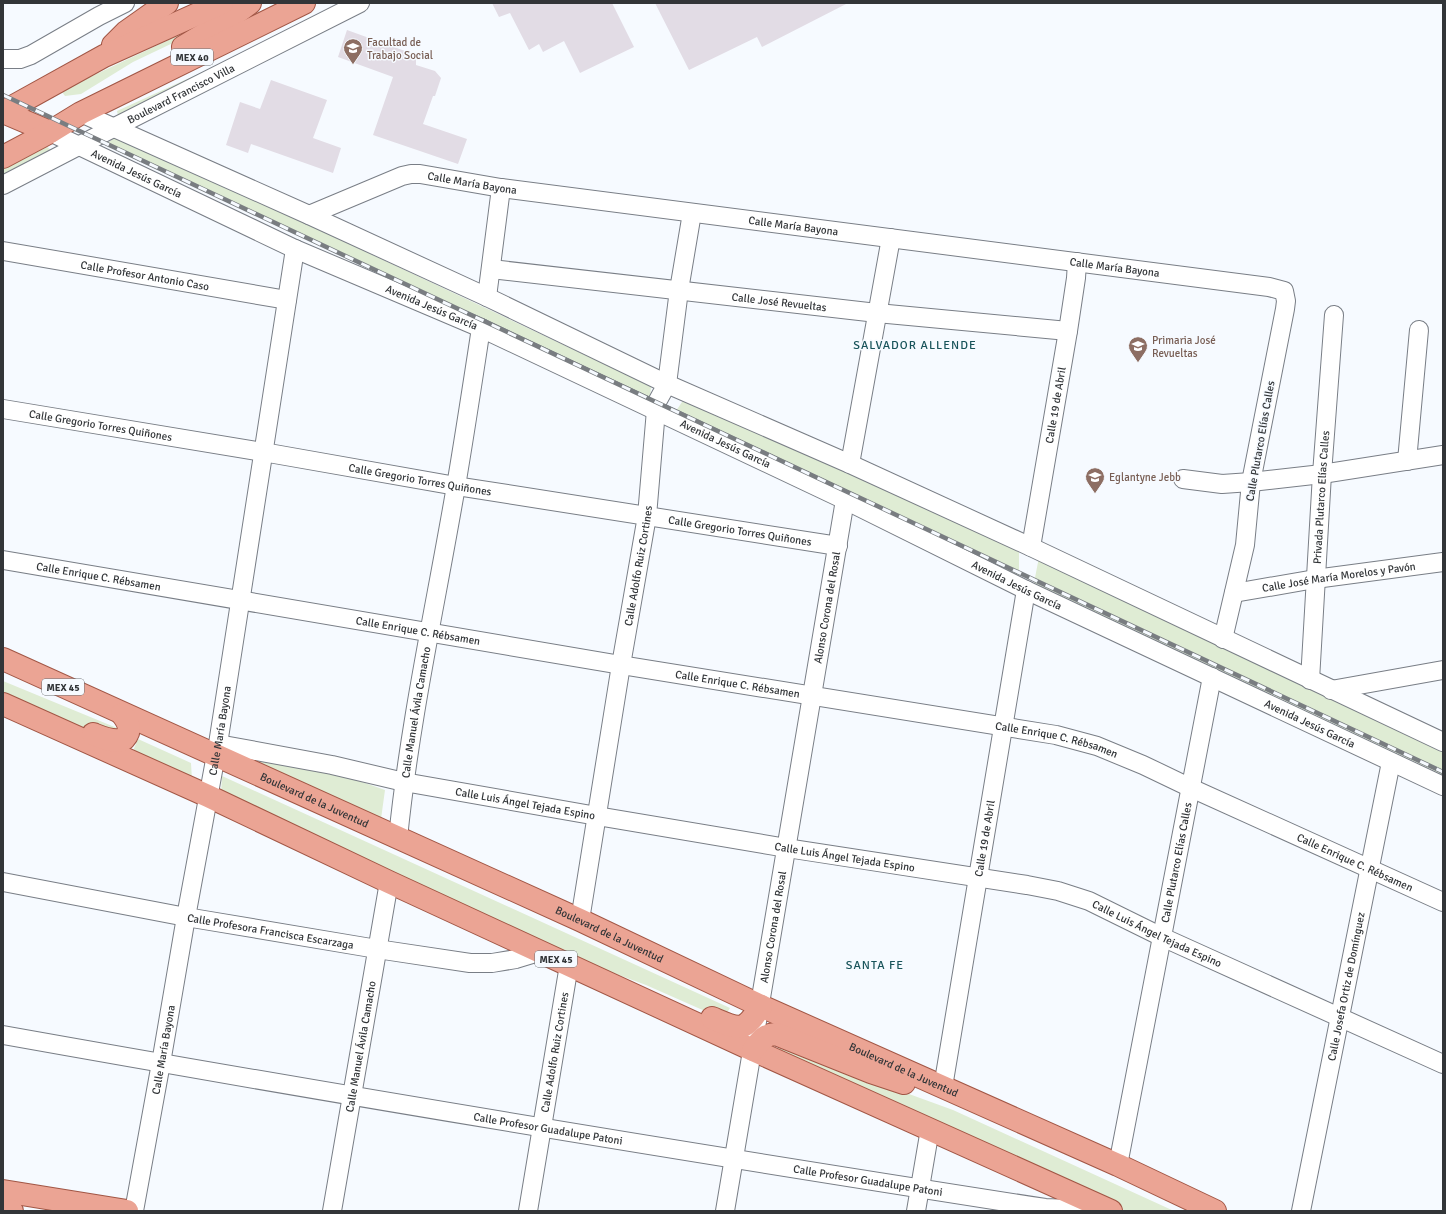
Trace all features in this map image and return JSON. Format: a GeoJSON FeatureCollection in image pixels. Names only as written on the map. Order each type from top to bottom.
{"type":"FeatureCollection","features":[{"type":"Feature","properties":{"kind":"main road"},"geometry":{"type":"LineString","coordinates":[[104,56],[126,32],[167,3]]}},
{"type":"Feature","properties":{"kind":"main road"},"geometry":{"type":"LineString","coordinates":[[3,112],[104,56],[222,3]]}},
{"type":"Feature","properties":{"kind":"main road"},"geometry":{"type":"LineString","coordinates":[[81,113],[108,85],[200,38],[223,24],[250,3]]}},
{"type":"Feature","properties":{"kind":"main road","name":"MEX 40"},"geometry":{"type":"LineString","coordinates":[[3,157],[50,132],[81,113],[304,3]]}},
{"type":"Feature","properties":{"kind":"main road","name":"Avenida Jesús García"},"geometry":{"type":"LineString","coordinates":[[3,112],[50,132]]}},
{"type":"Feature","properties":{"kind":"main road","name":"Boulevard de la Juventud"},"geometry":{"type":"LineString","coordinates":[[3,659],[122,714],[217,750],[398,838],[580,920],[761,1006],[1118,1165],[1215,1211]]}},
{"type":"Feature","properties":{"kind":"main road"},"geometry":{"type":"LineString","coordinates":[[3,703],[112,740],[120,740],[129,732],[129,724],[122,714]]}},
{"type":"Feature","properties":{"kind":"main road","name":"MEX 45"},"geometry":{"type":"LineString","coordinates":[[3,703],[208,796],[539,952],[1103,1207]]}},
{"type":"Feature","properties":{"kind":"main road"},"geometry":{"type":"LineString","coordinates":[[613,985],[638,987],[729,1025],[741,1027],[750,1023],[761,1006]]}},
{"type":"Feature","properties":{"kind":"main road"},"geometry":{"type":"LineString","coordinates":[[753,1050],[767,1034],[776,1034],[871,1072],[912,1086],[937,1085]]}},
{"type":"Feature","properties":{"kind":"main road"},"geometry":{"type":"LineString","coordinates":[[3,1191],[127,1211]]}},
{"type":"Feature","properties":{"kind":"main road"},"geometry":{"type":"LineString","coordinates":[[3,1210],[12,1211]]}},
{"type":"Feature","properties":{"kind":"street"},"geometry":{"type":"LineString","coordinates":[[6,60],[20,59],[31,55],[99,16],[125,3]]}},
{"type":"Feature","properties":{"kind":"street","name":"Boulevard Francisco Villa"},"geometry":{"type":"LineString","coordinates":[[3,185],[112,128],[360,3]]}},
{"type":"Feature","properties":{"kind":"street"},"geometry":{"type":"LineString","coordinates":[[81,113],[309,215],[487,297],[667,384],[850,464],[1031,547],[1443,742]]}},
{"type":"Feature","properties":{"kind":"street","name":"Avenida Jesús García"},"geometry":{"type":"LineString","coordinates":[[50,132],[295,249],[481,328],[656,410],[845,500],[1026,590],[1443,786]]}},
{"type":"Feature","properties":{"kind":"street","name":"Calle María Bayona"},"geometry":{"type":"LineString","coordinates":[[309,215],[386,183],[411,174],[420,174],[501,188],[1269,287],[1284,291]]}},
{"type":"Feature","properties":{"kind":"street"},"geometry":{"type":"LineString","coordinates":[[487,297],[501,188]]}},
{"type":"Feature","properties":{"kind":"street","name":"Calle Adolfo Ruiz Cortines"},"geometry":{"type":"LineString","coordinates":[[580,920],[620,665],[647,516],[657,402],[667,384],[679,290],[692,213]]}},
{"type":"Feature","properties":{"kind":"street"},"geometry":{"type":"LineString","coordinates":[[850,464],[891,238]]}},
{"type":"Feature","properties":{"kind":"street","name":"Calle María Bayona"},"geometry":{"type":"LineString","coordinates":[[134,1211],[217,750],[295,249]]}},
{"type":"Feature","properties":{"kind":"street","name":"Calle Profesor Antonio Caso"},"geometry":{"type":"LineString","coordinates":[[3,251],[287,300]]}},
{"type":"Feature","properties":{"kind":"street","name":"Calle 19 de Abril"},"geometry":{"type":"LineString","coordinates":[[1031,547],[1068,331],[1077,262]]}},
{"type":"Feature","properties":{"kind":"street","name":"Calle José Revueltas"},"geometry":{"type":"LineString","coordinates":[[491,269],[877,313],[1068,331]]}},
{"type":"Feature","properties":{"kind":"street","name":"Calle Plutarco Elías Calles"},"geometry":{"type":"LineString","coordinates":[[1223,639],[1245,545],[1251,482],[1285,309],[1286,301],[1284,291]]}},
{"type":"Feature","properties":{"kind":"street","name":"Privada Plutarco Elías Calles"},"geometry":{"type":"LineString","coordinates":[[1310,680],[1315,579],[1334,315]]}},
{"type":"Feature","properties":{"kind":"street","name":"Calle Manuel Ávila Camacho"},"geometry":{"type":"LineString","coordinates":[[398,838],[404,782],[429,632],[456,486],[481,328]]}},
{"type":"Feature","properties":{"kind":"street"},"geometry":{"type":"LineString","coordinates":[[1407,461],[1419,330]]}},
{"type":"Feature","properties":{"kind":"street","name":"Calle Gregorio Torres Quiñones"},"geometry":{"type":"LineString","coordinates":[[3,409],[456,486],[838,546]]}},
{"type":"Feature","properties":{"kind":"street"},"geometry":{"type":"LineString","coordinates":[[1183,479],[1222,484],[1251,482],[1322,474],[1443,455]]}},
{"type":"Feature","properties":{"kind":"street","name":"Alonso Corona del Rosal"},"geometry":{"type":"LineString","coordinates":[[725,1211],[761,1006],[845,500]]}},
{"type":"Feature","properties":{"kind":"street","name":"Calle Enrique C. Rébsamen"},"geometry":{"type":"LineString","coordinates":[[3,560],[620,665],[1056,735],[1097,746],[1143,765],[1443,902]]}},
{"type":"Feature","properties":{"kind":"street","name":"Calle José María Morelos y Pavón"},"geometry":{"type":"LineString","coordinates":[[1234,593],[1315,579],[1443,562]]}},
{"type":"Feature","properties":{"kind":"street","name":"Calle 19 de Abril"},"geometry":{"type":"LineString","coordinates":[[937,1085],[978,878],[1026,590]]}},
{"type":"Feature","properties":{"kind":"street"},"geometry":{"type":"LineString","coordinates":[[1331,690],[1443,670]]}},
{"type":"Feature","properties":{"kind":"street","name":"Calle Plutarco Elías Calles"},"geometry":{"type":"LineString","coordinates":[[1118,1165],[1212,677]]}},
{"type":"Feature","properties":{"kind":"street","name":"Calle Luis Ángel Tejada Espino"},"geometry":{"type":"LineString","coordinates":[[217,750],[332,765],[404,782],[597,816],[1058,891],[1089,901],[1340,1018],[1443,1064]]}},
{"type":"Feature","properties":{"kind":"street","name":"Calle Josefa Ortiz de Domínguez"},"geometry":{"type":"LineString","coordinates":[[1301,1211],[1391,762]]}},
{"type":"Feature","properties":{"kind":"street","name":"Calle Profesora Francisca Escarzaga"},"geometry":{"type":"LineString","coordinates":[[3,882],[186,917],[470,963],[492,963],[539,952]]}},
{"type":"Feature","properties":{"kind":"street","name":"Calle Manuel Ávila Camacho"},"geometry":{"type":"LineString","coordinates":[[332,1211],[389,882]]}},
{"type":"Feature","properties":{"kind":"street","name":"Calle Adolfo Ruiz Cortines"},"geometry":{"type":"LineString","coordinates":[[528,1211],[569,965]]}},
{"type":"Feature","properties":{"kind":"street","name":"Calle Profesor Guadalupe Patoni"},"geometry":{"type":"LineString","coordinates":[[3,1035],[542,1128],[920,1189],[1045,1208],[1071,1209],[1103,1207]]}},
{"type":"Feature","properties":{"kind":"street"},"geometry":{"type":"LineString","coordinates":[[916,1211],[930,1129]]}},
{"type":"Feature","properties":{"kind":"green space"},"geometry":{"type":"Polygon","coordinates":[[[349,5],[118,116],[117,111],[349,5]]]}},
{"type":"Feature","properties":{"kind":"green space"},"geometry":{"type":"Polygon","coordinates":[[[215,18],[217,22],[133,62],[81,94],[65,96],[62,92],[69,87],[215,18]]]}},
{"type":"Feature","properties":{"kind":"green space"},"geometry":{"type":"Polygon","coordinates":[[[118,135],[651,386],[650,400],[105,145],[118,135]]]}},
{"type":"Feature","properties":{"kind":"green space"},"geometry":{"type":"Polygon","coordinates":[[[46,146],[51,150],[3,174],[3,167],[46,146]]]}},
{"type":"Feature","properties":{"kind":"green space"},"geometry":{"type":"Polygon","coordinates":[[[684,399],[1019,549],[1019,578],[676,411],[684,399]]]}},
{"type":"Feature","properties":{"kind":"green space"},"geometry":{"type":"Polygon","coordinates":[[[1039,557],[1443,747],[1443,775],[1034,583],[1039,557]]]}},
{"type":"Feature","properties":{"kind":"green space"},"geometry":{"type":"Polygon","coordinates":[[[3,681],[117,728],[112,733],[76,728],[3,694],[3,681]]]}},
{"type":"Feature","properties":{"kind":"green space"},"geometry":{"type":"Polygon","coordinates":[[[138,739],[191,763],[192,780],[132,753],[138,739]]]}},
{"type":"Feature","properties":{"kind":"green space"},"geometry":{"type":"Polygon","coordinates":[[[232,758],[297,759],[385,790],[381,819],[232,758]]]}},
{"type":"Feature","properties":{"kind":"green space"},"geometry":{"type":"Polygon","coordinates":[[[222,776],[730,1008],[723,1019],[646,985],[548,949],[221,793],[222,776]]]}},
{"type":"Feature","properties":{"kind":"green space"},"geometry":{"type":"Polygon","coordinates":[[[781,1040],[876,1082],[953,1110],[1174,1211],[1126,1211],[777,1053],[781,1040]]]}},
{"type":"Feature","properties":{"kind":"building"},"geometry":{"type":"Polygon","coordinates":[[[492,3],[612,3],[634,47],[580,73],[564,41],[543,52],[539,44],[529,50],[510,13],[499,17],[492,3]]]}},
{"type":"Feature","properties":{"kind":"building"},"geometry":{"type":"Polygon","coordinates":[[[655,3],[848,3],[762,47],[757,37],[689,70],[655,3]]]}},
{"type":"Feature","properties":{"kind":"building"},"geometry":{"type":"Polygon","coordinates":[[[347,30],[416,55],[416,65],[435,71],[441,78],[423,124],[467,139],[458,164],[373,135],[393,77],[338,57],[347,30]]]}},
{"type":"Feature","properties":{"kind":"building"},"geometry":{"type":"Polygon","coordinates":[[[271,80],[327,100],[313,138],[341,148],[333,173],[251,144],[248,153],[226,145],[240,102],[260,109],[271,80]]]}},
{"type":"Feature","properties":{"kind":"railway"},"geometry":{"type":"LineString","coordinates":[[3,95],[1443,772]]}},
{"type":"Feature","properties":{"kind":"place","name":"Facultad de Trabajo Social"},"geometry":{"type":"Point","coordinates":[353,65]}},
{"type":"Feature","properties":{"kind":"place","name":"Primaria José Revueltas"},"geometry":{"type":"Point","coordinates":[1138,363]}},
{"type":"Feature","properties":{"kind":"place","name":"Eglantyne Jebb"},"geometry":{"type":"Point","coordinates":[1095,494]}},
{"type":"Feature","properties":{"kind":"district","name":"SALVADOR ALLENDE"},"geometry":{"type":"Point","coordinates":[915,345]}},
{"type":"Feature","properties":{"kind":"district","name":"SANTA FE"},"geometry":{"type":"Point","coordinates":[875,965]}}]}
